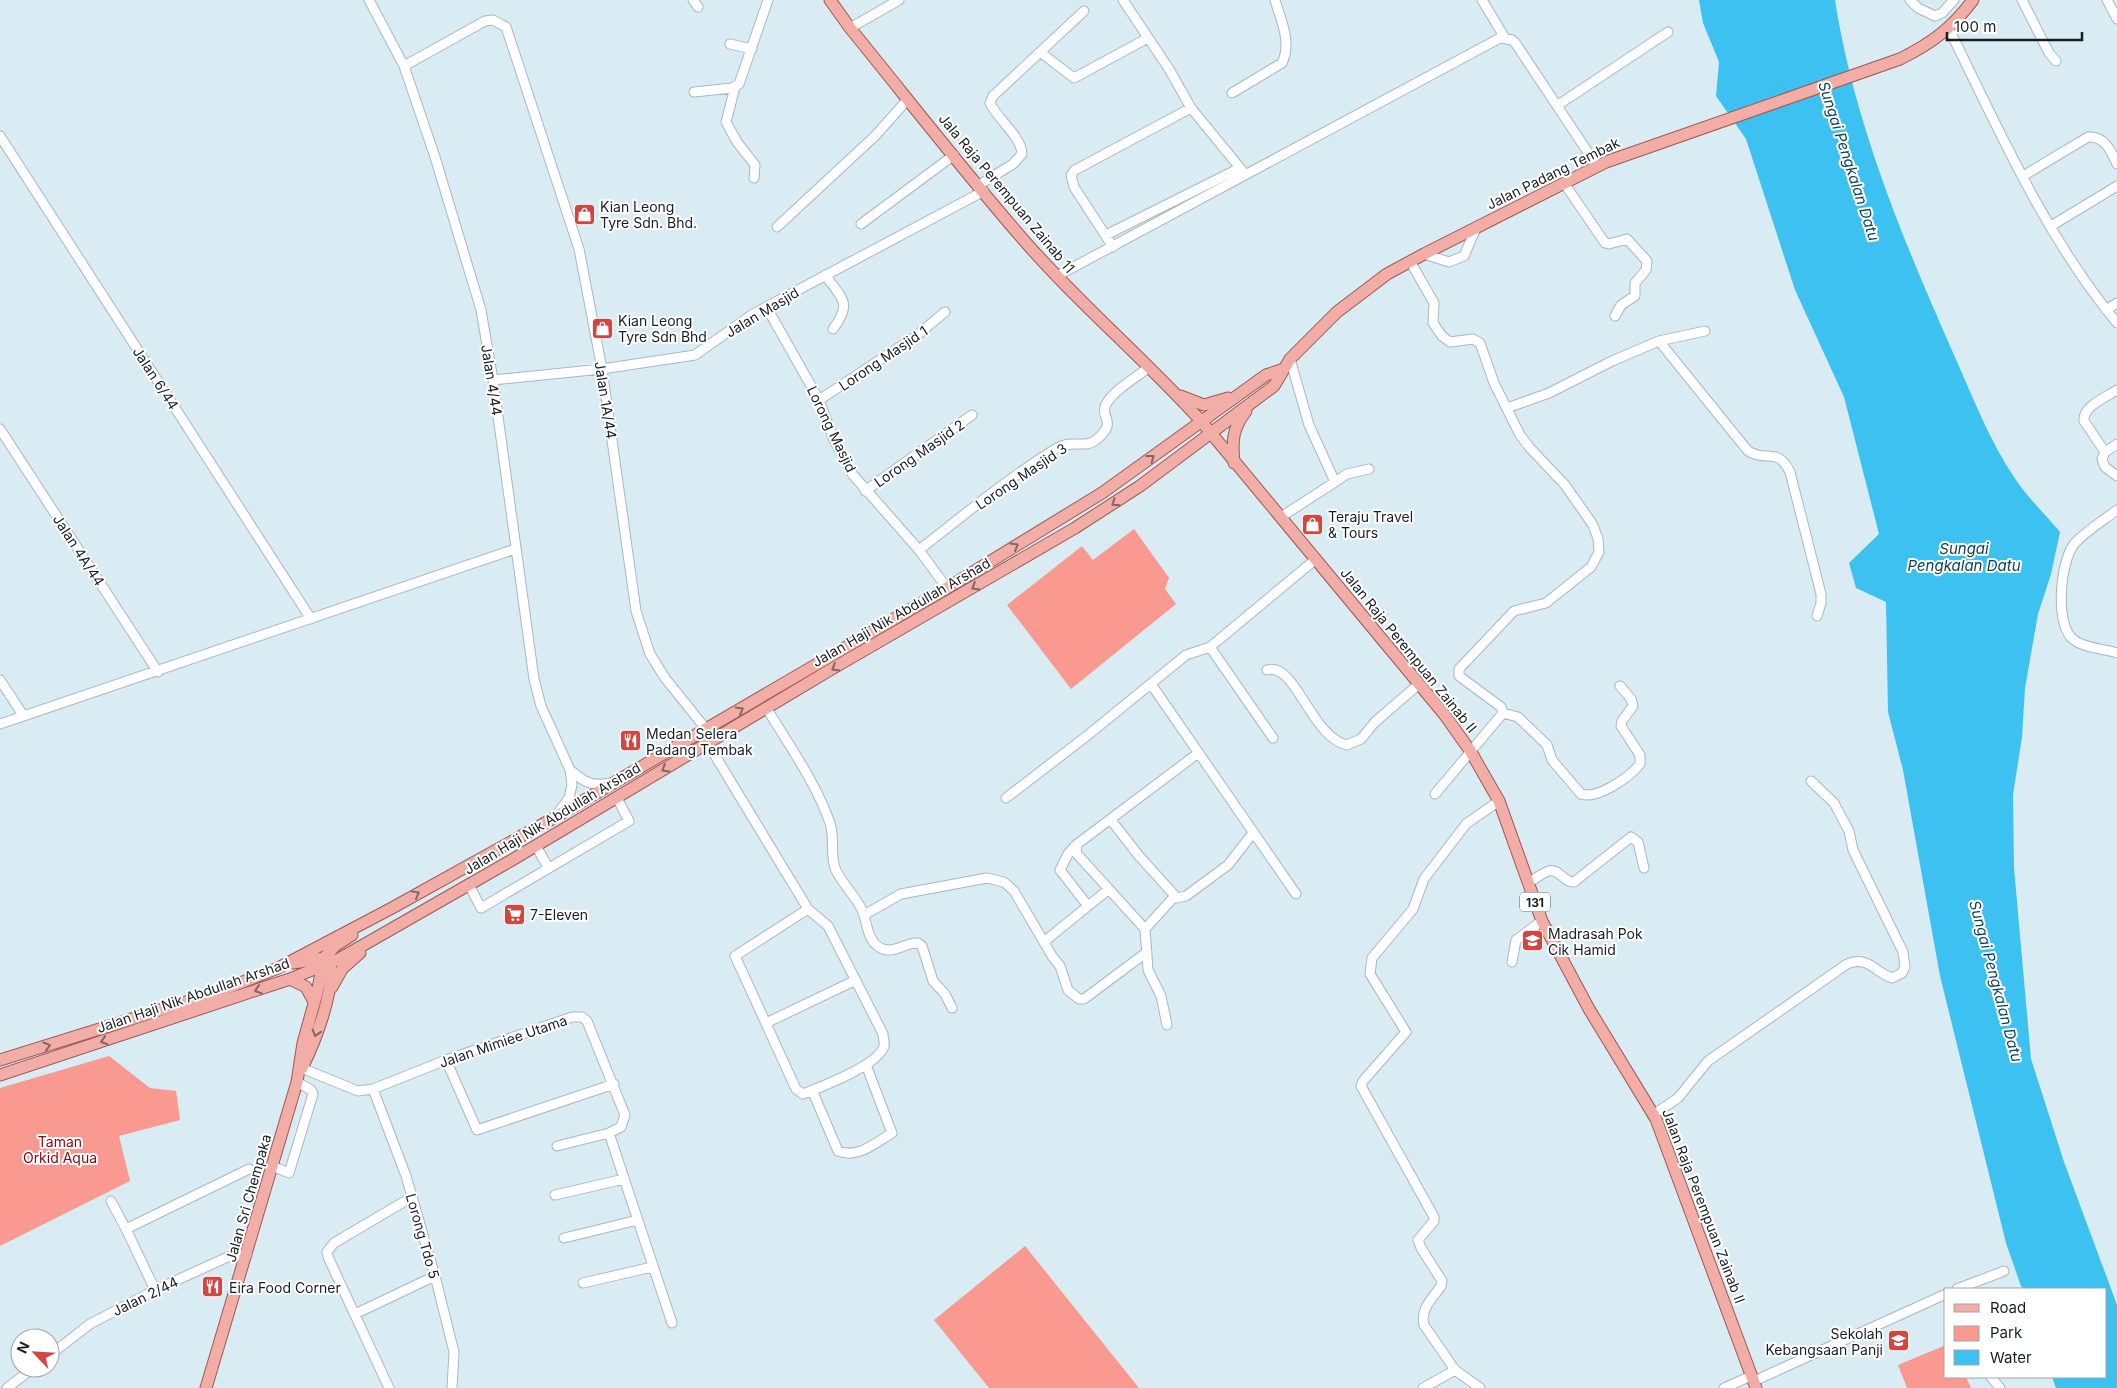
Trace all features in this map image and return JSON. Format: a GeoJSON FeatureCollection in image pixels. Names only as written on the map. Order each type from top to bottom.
{"type":"FeatureCollection","features":[{"type":"Feature","properties":{"kind":"main road","name":"Jala Raja Perempuan Zainab 11"},"geometry":{"type":"LineString","coordinates":[[830,0],[850,28],[1021,237],[1057,276],[1201,421]]}},
{"type":"Feature","properties":{"kind":"main road"},"geometry":{"type":"LineString","coordinates":[[1949,29],[1973,0]]}},
{"type":"Feature","properties":{"kind":"main road","name":"Jalan Padang Tembak"},"geometry":{"type":"LineString","coordinates":[[1210,432],[1274,386],[1287,364],[1352,299],[1387,274],[1410,261],[1597,166],[1662,140],[1900,59],[1923,47],[1949,29]]}},
{"type":"Feature","properties":{"kind":"main road","name":"Jalan Padang Tembak"},"geometry":{"type":"LineString","coordinates":[[1201,421],[1266,374],[1287,364]]}},
{"type":"Feature","properties":{"kind":"main road"},"geometry":{"type":"LineString","coordinates":[[1175,393],[1204,405],[1243,392]]}},
{"type":"Feature","properties":{"kind":"main road"},"geometry":{"type":"LineString","coordinates":[[1234,463],[1232,441],[1234,430],[1256,400]]}},
{"type":"Feature","properties":{"kind":"main road","name":"Jalan Haji Nik Abdullah Arshad"},"geometry":{"type":"LineString","coordinates":[[0,1060],[206,996],[278,968],[392,908],[552,819],[947,588],[1102,493],[1201,421]]}},
{"type":"Feature","properties":{"kind":"main road","name":"Jalan Raja Perempuan Zainab II"},"geometry":{"type":"LineString","coordinates":[[1201,421],[1444,714],[1471,752],[1499,801],[1542,920],[1589,1010],[1654,1114],[1754,1384]]}},
{"type":"Feature","properties":{"kind":"main road","name":"Jalan Haji Nik Abdullah Arshad"},"geometry":{"type":"LineString","coordinates":[[0,1075],[290,979],[381,935],[536,846],[1075,528],[1140,486],[1210,432]]}},
{"type":"Feature","properties":{"kind":"main road"},"geometry":{"type":"LineString","coordinates":[[299,1073],[303,1043],[314,1002],[325,963],[334,946],[392,908]]}},
{"type":"Feature","properties":{"kind":"main road"},"geometry":{"type":"LineString","coordinates":[[327,997],[342,969],[381,935]]}},
{"type":"Feature","properties":{"kind":"main road"},"geometry":{"type":"LineString","coordinates":[[278,968],[308,959],[325,963]]}},
{"type":"Feature","properties":{"kind":"main road"},"geometry":{"type":"LineString","coordinates":[[299,1073],[312,1046],[327,997],[331,978],[325,963]]}},
{"type":"Feature","properties":{"kind":"main road"},"geometry":{"type":"LineString","coordinates":[[290,979],[306,986],[314,1002]]}},
{"type":"Feature","properties":{"kind":"main road","name":"Jalan Sri Chempaka"},"geometry":{"type":"LineString","coordinates":[[206,1388],[247,1255],[299,1073]]}},
{"type":"Feature","properties":{"kind":"street","name":"Jalan 4/44"},"geometry":{"type":"LineString","coordinates":[[369,0],[404,66],[435,157],[480,310],[493,380],[534,679],[541,706],[570,770]]}},
{"type":"Feature","properties":{"kind":"street"},"geometry":{"type":"LineString","coordinates":[[754,178],[755,165],[732,135],[726,122],[735,87],[740,82],[768,0]]}},
{"type":"Feature","properties":{"kind":"street"},"geometry":{"type":"LineString","coordinates":[[850,28],[898,0]]}},
{"type":"Feature","properties":{"kind":"street"},"geometry":{"type":"LineString","coordinates":[[1123,0],[1191,108],[1243,171]]}},
{"type":"Feature","properties":{"kind":"street"},"geometry":{"type":"LineString","coordinates":[[1232,93],[1282,63],[1286,55],[1286,38],[1275,0]]}},
{"type":"Feature","properties":{"kind":"street"},"geometry":{"type":"LineString","coordinates":[[1482,0],[1506,38],[1516,44],[1597,166]]}},
{"type":"Feature","properties":{"kind":"street"},"geometry":{"type":"LineString","coordinates":[[1910,0],[1918,8],[1935,16],[1942,13],[1954,0]]}},
{"type":"Feature","properties":{"kind":"street"},"geometry":{"type":"LineString","coordinates":[[2022,0],[2049,53],[2056,61]]}},
{"type":"Feature","properties":{"kind":"street"},"geometry":{"type":"LineString","coordinates":[[2107,0],[2117,19]]}},
{"type":"Feature","properties":{"kind":"street"},"geometry":{"type":"LineString","coordinates":[[1084,11],[1040,52],[1074,78],[1148,38]]}},
{"type":"Feature","properties":{"kind":"street","name":"Jalan 1A/44"},"geometry":{"type":"LineString","coordinates":[[404,66],[485,21],[499,21],[506,27],[578,249],[602,369],[636,611],[643,635],[655,662],[665,678],[706,729]]}},
{"type":"Feature","properties":{"kind":"street"},"geometry":{"type":"LineString","coordinates":[[1949,29],[2023,176],[2051,226],[2072,262],[2117,323]]}},
{"type":"Feature","properties":{"kind":"street"},"geometry":{"type":"LineString","coordinates":[[1558,105],[1668,32]]}},
{"type":"Feature","properties":{"kind":"street"},"geometry":{"type":"LineString","coordinates":[[1106,235],[1243,171],[1493,40],[1506,38]]}},
{"type":"Feature","properties":{"kind":"street"},"geometry":{"type":"LineString","coordinates":[[730,44],[752,48]]}},
{"type":"Feature","properties":{"kind":"street","name":"Jalan Masjid"},"geometry":{"type":"LineString","coordinates":[[493,380],[602,369],[695,355],[753,314],[767,308],[981,188],[1021,158],[1021,148],[990,103],[993,96],[1040,52]]}},
{"type":"Feature","properties":{"kind":"street"},"geometry":{"type":"LineString","coordinates":[[694,92],[735,87]]}},
{"type":"Feature","properties":{"kind":"street"},"geometry":{"type":"LineString","coordinates":[[777,227],[876,136],[908,99]]}},
{"type":"Feature","properties":{"kind":"street"},"geometry":{"type":"LineString","coordinates":[[1113,247],[1070,179],[1075,170],[1191,108]]}},
{"type":"Feature","properties":{"kind":"street","name":"Jalan 6/44"},"geometry":{"type":"LineString","coordinates":[[0,136],[312,620]]}},
{"type":"Feature","properties":{"kind":"street"},"geometry":{"type":"LineString","coordinates":[[2023,176],[2088,137],[2101,139],[2114,149],[2117,164]]}},
{"type":"Feature","properties":{"kind":"street"},"geometry":{"type":"LineString","coordinates":[[861,224],[954,155]]}},
{"type":"Feature","properties":{"kind":"street"},"geometry":{"type":"LineString","coordinates":[[1057,276],[1113,247],[1243,171]]}},
{"type":"Feature","properties":{"kind":"street"},"geometry":{"type":"LineString","coordinates":[[1564,182],[1605,243],[1609,244],[1627,239],[1647,261],[1646,270],[1635,283],[1635,296],[1620,305],[1615,316]]}},
{"type":"Feature","properties":{"kind":"street"},"geometry":{"type":"LineString","coordinates":[[2051,226],[2117,186]]}},
{"type":"Feature","properties":{"kind":"street"},"geometry":{"type":"LineString","coordinates":[[1424,254],[1449,262],[1464,256],[1476,228]]}},
{"type":"Feature","properties":{"kind":"street"},"geometry":{"type":"LineString","coordinates":[[1410,261],[1434,303],[1433,323],[1442,336],[1450,342],[1473,340],[1480,343],[1494,383],[1530,448],[1566,485],[1593,525],[1598,539],[1599,552],[1591,567],[1546,603],[1514,611],[1459,669],[1459,676],[1501,707],[1503,713]]}},
{"type":"Feature","properties":{"kind":"street"},"geometry":{"type":"LineString","coordinates":[[826,275],[844,303],[844,314],[833,329]]}},
{"type":"Feature","properties":{"kind":"street"},"geometry":{"type":"LineString","coordinates":[[2106,310],[2117,303]]}},
{"type":"Feature","properties":{"kind":"street","name":"Lorong Masjid"},"geometry":{"type":"LineString","coordinates":[[767,308],[819,400],[834,440],[865,491],[919,550],[947,588]]}},
{"type":"Feature","properties":{"kind":"street","name":"Lorong Masjid 1"},"geometry":{"type":"LineString","coordinates":[[819,400],[916,336],[946,312]]}},
{"type":"Feature","properties":{"kind":"street"},"geometry":{"type":"LineString","coordinates":[[1507,408],[1550,393],[1612,361],[1659,341],[1705,331]]}},
{"type":"Feature","properties":{"kind":"street"},"geometry":{"type":"LineString","coordinates":[[1659,341],[1748,451],[1758,456],[1774,455],[1780,457],[1786,464],[1790,472],[1821,594],[1822,603],[1817,616]]}},
{"type":"Feature","properties":{"kind":"street"},"geometry":{"type":"LineString","coordinates":[[1287,364],[1310,425],[1336,482]]}},
{"type":"Feature","properties":{"kind":"street","name":"Lorong Masjid 3"},"geometry":{"type":"LineString","coordinates":[[919,550],[1002,485],[1057,448],[1069,442],[1088,445],[1094,442],[1108,428],[1105,411],[1107,402],[1113,395],[1149,367]]}},
{"type":"Feature","properties":{"kind":"street"},"geometry":{"type":"LineString","coordinates":[[2106,452],[2084,421],[2083,416],[2087,410],[2117,390]]}},
{"type":"Feature","properties":{"kind":"street","name":"Lorong Masjid 2"},"geometry":{"type":"LineString","coordinates":[[865,491],[972,415]]}},
{"type":"Feature","properties":{"kind":"street","name":"Jalan 4A/44"},"geometry":{"type":"LineString","coordinates":[[0,429],[158,672]]}},
{"type":"Feature","properties":{"kind":"street"},"geometry":{"type":"LineString","coordinates":[[2117,444],[2103,455],[2102,464],[2117,476]]}},
{"type":"Feature","properties":{"kind":"street"},"geometry":{"type":"LineString","coordinates":[[1282,517],[1347,474],[1369,469]]}},
{"type":"Feature","properties":{"kind":"street"},"geometry":{"type":"LineString","coordinates":[[2117,510],[2075,543],[2062,574],[2063,618],[2067,634],[2075,641],[2117,653]]}},
{"type":"Feature","properties":{"kind":"street"},"geometry":{"type":"LineString","coordinates":[[0,724],[312,620],[515,549]]}},
{"type":"Feature","properties":{"kind":"street"},"geometry":{"type":"LineString","coordinates":[[1006,798],[1186,655],[1210,647],[1316,559]]}},
{"type":"Feature","properties":{"kind":"street"},"geometry":{"type":"LineString","coordinates":[[1210,647],[1273,738]]}},
{"type":"Feature","properties":{"kind":"street"},"geometry":{"type":"LineString","coordinates":[[1267,670],[1273,668],[1281,670],[1302,698],[1319,727],[1333,738],[1347,744],[1361,739],[1375,722],[1419,684]]}},
{"type":"Feature","properties":{"kind":"street"},"geometry":{"type":"LineString","coordinates":[[0,680],[23,715]]}},
{"type":"Feature","properties":{"kind":"street"},"geometry":{"type":"LineString","coordinates":[[1150,684],[1296,894]]}},
{"type":"Feature","properties":{"kind":"street"},"geometry":{"type":"LineString","coordinates":[[1503,713],[1518,716],[1547,745],[1552,760],[1581,794],[1594,796],[1603,792],[1640,764],[1640,755],[1621,726],[1622,721],[1633,706],[1631,699],[1620,686]]}},
{"type":"Feature","properties":{"kind":"street"},"geometry":{"type":"LineString","coordinates":[[767,709],[831,825],[833,860],[836,870],[852,892],[864,915],[873,941],[879,948],[890,951],[913,942],[922,946],[932,979],[945,994],[952,1008]]}},
{"type":"Feature","properties":{"kind":"street"},"geometry":{"type":"LineString","coordinates":[[1435,794],[1503,713]]}},
{"type":"Feature","properties":{"kind":"street"},"geometry":{"type":"LineString","coordinates":[[708,744],[808,909],[828,926],[883,1034],[884,1046],[876,1058],[866,1065],[803,1094],[796,1089],[735,956],[808,909]]}},
{"type":"Feature","properties":{"kind":"street"},"geometry":{"type":"LineString","coordinates":[[1088,906],[1060,870],[1068,854],[1076,845],[1112,820],[1197,754]]}},
{"type":"Feature","properties":{"kind":"street"},"geometry":{"type":"LineString","coordinates":[[570,770],[589,784],[598,786],[610,784]]}},
{"type":"Feature","properties":{"kind":"street"},"geometry":{"type":"LineString","coordinates":[[552,819],[569,798],[572,786],[570,770]]}},
{"type":"Feature","properties":{"kind":"street"},"geometry":{"type":"LineString","coordinates":[[1654,1114],[1678,1098],[1708,1061],[1847,964],[1857,960],[1867,962],[1884,975],[1892,978],[1902,974],[1905,966],[1903,952],[1853,850],[1849,831],[1834,803],[1810,781]]}},
{"type":"Feature","properties":{"kind":"street"},"geometry":{"type":"LineString","coordinates":[[469,885],[481,908],[629,820],[616,798]]}},
{"type":"Feature","properties":{"kind":"street"},"geometry":{"type":"LineString","coordinates":[[1480,1388],[1455,1370],[1424,1325],[1422,1318],[1424,1309],[1441,1286],[1442,1281],[1418,1243],[1420,1236],[1434,1221],[1434,1217],[1361,1086],[1362,1081],[1406,1032],[1373,979],[1370,963],[1375,954],[1413,909],[1424,879],[1466,824],[1499,801]]}},
{"type":"Feature","properties":{"kind":"street"},"geometry":{"type":"LineString","coordinates":[[1112,820],[1174,897],[1180,899],[1228,865],[1254,833]]}},
{"type":"Feature","properties":{"kind":"street"},"geometry":{"type":"LineString","coordinates":[[1528,883],[1550,871],[1556,872],[1567,881],[1574,882],[1631,837],[1638,842],[1644,868]]}},
{"type":"Feature","properties":{"kind":"street"},"geometry":{"type":"LineString","coordinates":[[1076,845],[1076,854],[1145,929],[1148,970],[1161,996],[1167,1025]]}},
{"type":"Feature","properties":{"kind":"street"},"geometry":{"type":"LineString","coordinates":[[536,846],[548,867]]}},
{"type":"Feature","properties":{"kind":"street"},"geometry":{"type":"LineString","coordinates":[[864,915],[901,894],[973,880],[996,879],[1014,891],[1045,941],[1053,958],[1062,968],[1068,990],[1079,999],[1084,999],[1146,952]]}},
{"type":"Feature","properties":{"kind":"street"},"geometry":{"type":"LineString","coordinates":[[1045,941],[1109,889]]}},
{"type":"Feature","properties":{"kind":"street"},"geometry":{"type":"LineString","coordinates":[[1145,929],[1174,897]]}},
{"type":"Feature","properties":{"kind":"street"},"geometry":{"type":"LineString","coordinates":[[1512,962],[1516,940],[1542,920]]}},
{"type":"Feature","properties":{"kind":"street"},"geometry":{"type":"LineString","coordinates":[[766,1023],[856,980]]}},
{"type":"Feature","properties":{"kind":"street","name":"Jalan Mimiee Utama"},"geometry":{"type":"LineString","coordinates":[[299,1073],[358,1091],[373,1089],[446,1060],[572,1017],[582,1017],[587,1021],[625,1115],[621,1127],[609,1133]]}},
{"type":"Feature","properties":{"kind":"street"},"geometry":{"type":"LineString","coordinates":[[446,1060],[477,1130],[614,1084]]}},
{"type":"Feature","properties":{"kind":"street"},"geometry":{"type":"LineString","coordinates":[[812,1090],[838,1151],[847,1155],[858,1154],[892,1132],[866,1065]]}},
{"type":"Feature","properties":{"kind":"street"},"geometry":{"type":"LineString","coordinates":[[272,1166],[289,1173],[313,1094],[299,1073]]}},
{"type":"Feature","properties":{"kind":"street","name":"Lorong Tdo 5"},"geometry":{"type":"LineString","coordinates":[[373,1089],[412,1197],[435,1276],[454,1352],[452,1388]]}},
{"type":"Feature","properties":{"kind":"street"},"geometry":{"type":"LineString","coordinates":[[557,1146],[609,1133],[672,1323]]}},
{"type":"Feature","properties":{"kind":"street"},"geometry":{"type":"LineString","coordinates":[[126,1229],[249,1170]]}},
{"type":"Feature","properties":{"kind":"street"},"geometry":{"type":"LineString","coordinates":[[555,1195],[624,1179]]}},
{"type":"Feature","properties":{"kind":"street"},"geometry":{"type":"LineString","coordinates":[[389,1388],[328,1257],[329,1247],[412,1197]]}},
{"type":"Feature","properties":{"kind":"street"},"geometry":{"type":"LineString","coordinates":[[111,1201],[155,1290]]}},
{"type":"Feature","properties":{"kind":"street"},"geometry":{"type":"LineString","coordinates":[[564,1238],[638,1220]]}},
{"type":"Feature","properties":{"kind":"street","name":"Jalan 2/44"},"geometry":{"type":"LineString","coordinates":[[60,1347],[90,1324],[155,1290],[230,1256],[247,1255]]}},
{"type":"Feature","properties":{"kind":"street"},"geometry":{"type":"LineString","coordinates":[[583,1283],[652,1267]]}},
{"type":"Feature","properties":{"kind":"street"},"geometry":{"type":"LineString","coordinates":[[1960,1288],[2004,1271]]}},
{"type":"Feature","properties":{"kind":"street"},"geometry":{"type":"LineString","coordinates":[[355,1314],[435,1276]]}},
{"type":"Feature","properties":{"kind":"street"},"geometry":{"type":"LineString","coordinates":[[1724,1388],[1754,1384],[1944,1295]]}},
{"type":"Feature","properties":{"kind":"street"},"geometry":{"type":"LineString","coordinates":[[1423,1388],[1455,1370]]}},
{"type":"Feature","properties":{"kind":"street"},"geometry":{"type":"LineString","coordinates":[[7,1388],[20,1378]]}},
{"type":"Feature","properties":{"kind":"green space"},"geometry":{"type":"Polygon","coordinates":[[[1134,529],[1169,578],[1165,589],[1176,604],[1071,689],[1007,605],[1082,546],[1093,560],[1134,529]]]}},
{"type":"Feature","properties":{"kind":"green space","name":"Taman Orkid Aqua"},"geometry":{"type":"Polygon","coordinates":[[[109,1056],[150,1088],[176,1091],[180,1120],[119,1136],[130,1181],[0,1246],[0,1088],[109,1056]]]}},
{"type":"Feature","properties":{"kind":"green space"},"geometry":{"type":"Polygon","coordinates":[[[1025,1246],[1139,1388],[989,1388],[934,1320],[1025,1246]]]}},
{"type":"Feature","properties":{"kind":"green space"},"geometry":{"type":"Polygon","coordinates":[[[1944,1346],[1944,1378],[1966,1378],[1971,1388],[1907,1388],[1898,1365],[1944,1346]]]}},
{"type":"Feature","properties":{"kind":"water","name":"Sungai Pengkalan Datu"},"geometry":{"type":"Polygon","coordinates":[[[1699,0],[1835,0],[1844,46],[1868,137],[1899,225],[1917,269],[1974,401],[2005,463],[2030,498],[2060,532],[2051,574],[2038,614],[2025,688],[2022,737],[2013,795],[2014,868],[2031,1059],[2064,1162],[2117,1305],[2117,1388],[2056,1388],[2052,1378],[2107,1378],[2107,1288],[2022,1288],[2006,1243],[1940,976],[1903,770],[1888,712],[1886,602],[1856,588],[1849,563],[1879,534],[1844,397],[1795,290],[1746,139],[1716,96],[1719,62],[1703,23],[1699,0]]]}},
{"type":"Feature","properties":{"kind":"place","name":"Kian Leong Tyre Sdn. Bhd."},"geometry":{"type":"Point","coordinates":[584,214]}},
{"type":"Feature","properties":{"kind":"place","name":"Kian Leong Tyre Sdn Bhd"},"geometry":{"type":"Point","coordinates":[602,328]}},
{"type":"Feature","properties":{"kind":"place","name":"Teraju Travel & Tours"},"geometry":{"type":"Point","coordinates":[1312,524]}},
{"type":"Feature","properties":{"kind":"place","name":"Medan Selera Padang Tembak"},"geometry":{"type":"Point","coordinates":[630,741]}},
{"type":"Feature","properties":{"kind":"place","name":"7-Eleven"},"geometry":{"type":"Point","coordinates":[514,914]}},
{"type":"Feature","properties":{"kind":"place","name":"Madrasah Pok Cik Hamid"},"geometry":{"type":"Point","coordinates":[1532,941]}},
{"type":"Feature","properties":{"kind":"place","name":"Eira Food Corner"},"geometry":{"type":"Point","coordinates":[213,1287]}},
{"type":"Feature","properties":{"kind":"place","name":"Sekolah Kebangsaan Panji"},"geometry":{"type":"Point","coordinates":[1899,1341]}}]}
